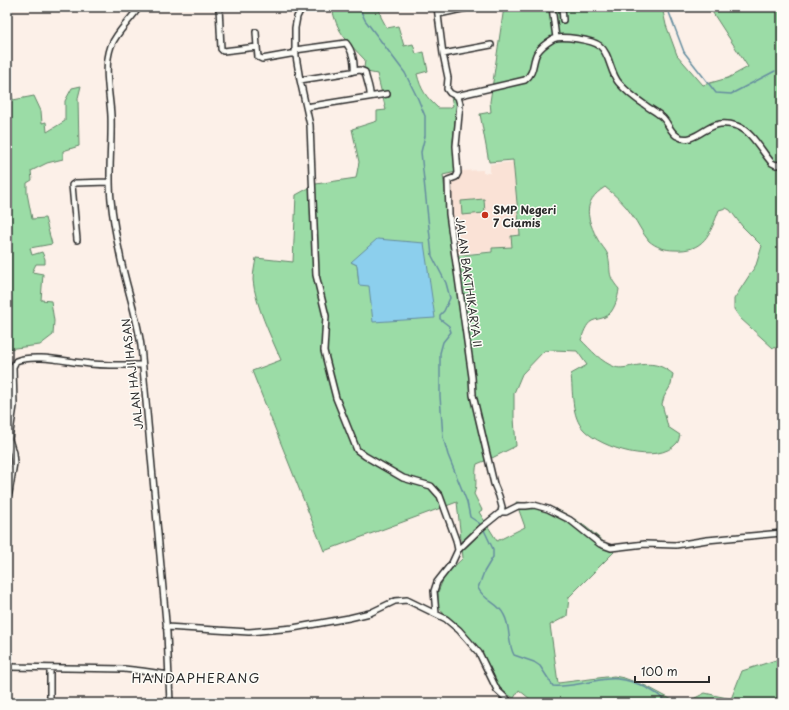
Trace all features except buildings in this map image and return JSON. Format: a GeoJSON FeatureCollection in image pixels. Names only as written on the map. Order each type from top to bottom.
{"type":"FeatureCollection","features":[{"type":"Feature","properties":{"kind":"street","name":"JALAN HAJI HASAN"},"geometry":{"type":"LineString","coordinates":[[139,7],[112,44],[110,53],[108,72],[111,116],[109,182],[121,260],[138,328],[166,627],[170,703]]}},
{"type":"Feature","properties":{"kind":"street"},"geometry":{"type":"LineString","coordinates":[[218,7],[222,50],[257,48]]}},
{"type":"Feature","properties":{"kind":"street"},"geometry":{"type":"LineString","coordinates":[[302,7],[297,17],[295,28],[296,52],[300,80],[310,125],[316,275],[326,316],[324,351],[336,398],[354,444],[360,452],[403,478],[431,486],[439,494],[456,540],[458,550]]}},
{"type":"Feature","properties":{"kind":"street","name":"JALAN BAKTHIKARYA II"},"geometry":{"type":"LineString","coordinates":[[437,7],[443,54],[448,78],[447,89],[459,99],[460,104],[456,146],[458,173],[456,177],[448,180],[449,214],[473,395],[494,484],[500,496],[502,507],[501,512]]}},
{"type":"Feature","properties":{"kind":"street"},"geometry":{"type":"LineString","coordinates":[[439,14],[471,7]]}},
{"type":"Feature","properties":{"kind":"street"},"geometry":{"type":"LineString","coordinates":[[552,7],[556,38]]}},
{"type":"Feature","properties":{"kind":"street"},"geometry":{"type":"LineString","coordinates":[[562,7],[564,20]]}},
{"type":"Feature","properties":{"kind":"street"},"geometry":{"type":"LineString","coordinates":[[256,32],[258,57],[262,59],[346,43],[350,48],[355,65],[354,71]]}},
{"type":"Feature","properties":{"kind":"street"},"geometry":{"type":"LineString","coordinates":[[456,96],[526,80],[533,70],[537,53],[556,38],[563,37],[594,42],[604,50],[619,83],[644,104],[662,116],[676,136],[681,138],[696,136],[717,124],[737,126],[747,132],[755,140],[772,163],[776,165],[782,164]]}},
{"type":"Feature","properties":{"kind":"street"},"geometry":{"type":"LineString","coordinates":[[443,54],[490,45]]}},
{"type":"Feature","properties":{"kind":"street"},"geometry":{"type":"LineString","coordinates":[[300,80],[360,70],[365,72],[371,92],[370,96]]}},
{"type":"Feature","properties":{"kind":"street"},"geometry":{"type":"LineString","coordinates":[[306,107],[387,94]]}},
{"type":"Feature","properties":{"kind":"street"},"geometry":{"type":"LineString","coordinates":[[77,240],[72,185],[75,183],[109,182]]}},
{"type":"Feature","properties":{"kind":"street"},"geometry":{"type":"LineString","coordinates":[[9,493],[14,463],[9,439],[9,425],[14,406],[13,367],[16,361],[41,358],[84,363],[142,365]]}},
{"type":"Feature","properties":{"kind":"street"},"geometry":{"type":"LineString","coordinates":[[436,614],[434,591],[437,582],[452,563],[458,550],[482,527],[501,512],[506,512],[518,506],[534,506],[548,509],[570,520],[600,544],[611,548],[646,544],[676,545],[707,540],[782,533]]}},
{"type":"Feature","properties":{"kind":"street"},"geometry":{"type":"LineString","coordinates":[[166,627],[249,632],[293,628],[370,613],[395,601],[404,599],[451,623],[471,643],[479,654],[497,690],[511,703]]}},
{"type":"Feature","properties":{"kind":"street"},"geometry":{"type":"LineString","coordinates":[[9,667],[124,669],[142,670],[169,675]]}},
{"type":"Feature","properties":{"kind":"street"},"geometry":{"type":"LineString","coordinates":[[50,668],[50,703]]}},
{"type":"Feature","properties":{"kind":"shaded area","name":"SMP Negeri 7 Ciamis"},"geometry":{"type":"Polygon","coordinates":[[[513,162],[519,234],[511,235],[512,246],[491,248],[491,251],[457,254],[449,195],[448,174],[461,171],[483,170],[483,173],[490,173],[490,164],[513,162]]]}},
{"type":"Feature","properties":{"kind":"green space"},"geometry":{"type":"Polygon","coordinates":[[[332,7],[379,7],[381,17],[387,28],[398,26],[404,46],[413,44],[416,54],[424,52],[428,71],[417,74],[420,85],[427,97],[438,108],[449,108],[453,106],[451,97],[457,101],[453,141],[456,172],[443,175],[453,256],[492,252],[492,248],[512,247],[511,236],[520,235],[513,160],[489,162],[480,114],[491,112],[490,102],[504,7],[662,7],[666,25],[677,55],[703,85],[728,78],[748,67],[709,7],[782,7],[782,347],[773,348],[740,318],[734,309],[734,299],[756,265],[762,246],[742,226],[730,210],[726,208],[719,210],[709,234],[699,245],[684,250],[667,249],[649,241],[626,207],[605,187],[592,199],[588,211],[591,225],[598,240],[608,255],[612,280],[619,289],[617,301],[611,312],[605,317],[590,322],[585,329],[581,340],[592,352],[615,367],[622,368],[644,364],[654,365],[668,370],[673,374],[671,385],[662,404],[668,427],[680,435],[678,441],[668,450],[644,454],[616,448],[592,437],[580,425],[573,404],[571,374],[587,365],[577,351],[544,351],[522,374],[514,393],[516,446],[477,464],[476,468],[476,486],[474,494],[482,510],[479,512],[497,541],[525,527],[516,502],[529,503],[559,510],[568,515],[600,538],[614,552],[569,597],[567,616],[550,625],[558,683],[614,676],[646,686],[676,702],[683,703],[535,703],[519,690],[514,698],[503,692],[496,682],[490,667],[476,646],[457,624],[442,612],[438,605],[438,592],[445,575],[463,558],[457,502],[324,551],[252,371],[281,360],[260,310],[253,280],[256,258],[293,262],[296,195],[316,184],[356,178],[359,162],[352,129],[377,121],[377,111],[386,110],[377,74],[367,72],[364,68],[365,60],[344,36],[336,23],[332,7]],[[424,243],[351,262],[357,265],[359,285],[424,243]]]}},
{"type":"Feature","properties":{"kind":"green space"},"geometry":{"type":"Polygon","coordinates":[[[81,86],[78,98],[79,146],[63,151],[63,159],[47,163],[31,171],[32,180],[27,183],[27,193],[32,219],[45,218],[52,244],[30,248],[32,255],[42,252],[45,259],[45,264],[36,264],[32,272],[43,274],[41,300],[51,301],[54,321],[53,335],[40,345],[7,349],[7,125],[10,125],[7,114],[7,92],[11,91],[13,100],[34,96],[41,111],[42,123],[46,122],[47,132],[65,121],[65,101],[72,88],[81,86]]]}},
{"type":"Feature","properties":{"kind":"green space"},"geometry":{"type":"Polygon","coordinates":[[[484,199],[485,213],[462,215],[461,201],[484,199]]]}},
{"type":"Feature","properties":{"kind":"green space"},"geometry":{"type":"Polygon","coordinates":[[[782,658],[782,703],[685,703],[705,693],[731,699],[742,671],[782,658]]]}},
{"type":"Feature","properties":{"kind":"water"},"geometry":{"type":"Polygon","coordinates":[[[377,239],[424,243],[435,318],[373,322],[369,286],[359,285],[357,265],[351,262],[377,239]]]}},
{"type":"Feature","properties":{"kind":"waterway"},"geometry":{"type":"LineString","coordinates":[[359,7],[365,20],[405,73],[425,116],[425,136],[421,152],[432,256],[446,283],[450,298],[444,311],[440,315],[440,319],[449,326],[451,332],[443,342],[440,353],[440,396],[443,437],[448,455],[467,502],[470,517],[479,523],[493,549],[493,557],[484,572],[478,588],[481,593],[498,607],[504,615],[508,624],[510,645],[514,655],[534,662],[540,666],[553,686],[567,686],[604,679],[625,680],[645,687],[658,694],[668,703]]}},
{"type":"Feature","properties":{"kind":"waterway"},"geometry":{"type":"LineString","coordinates":[[667,7],[684,52],[716,93],[731,94],[775,71]]}},
{"type":"Feature","properties":{"kind":"place","name":"SMP Negeri 7 Ciamis"},"geometry":{"type":"Point","coordinates":[485,215]}},
{"type":"Feature","properties":{"kind":"district","name":"HANDAPHERANG"},"geometry":{"type":"Point","coordinates":[196,677]}}]}
